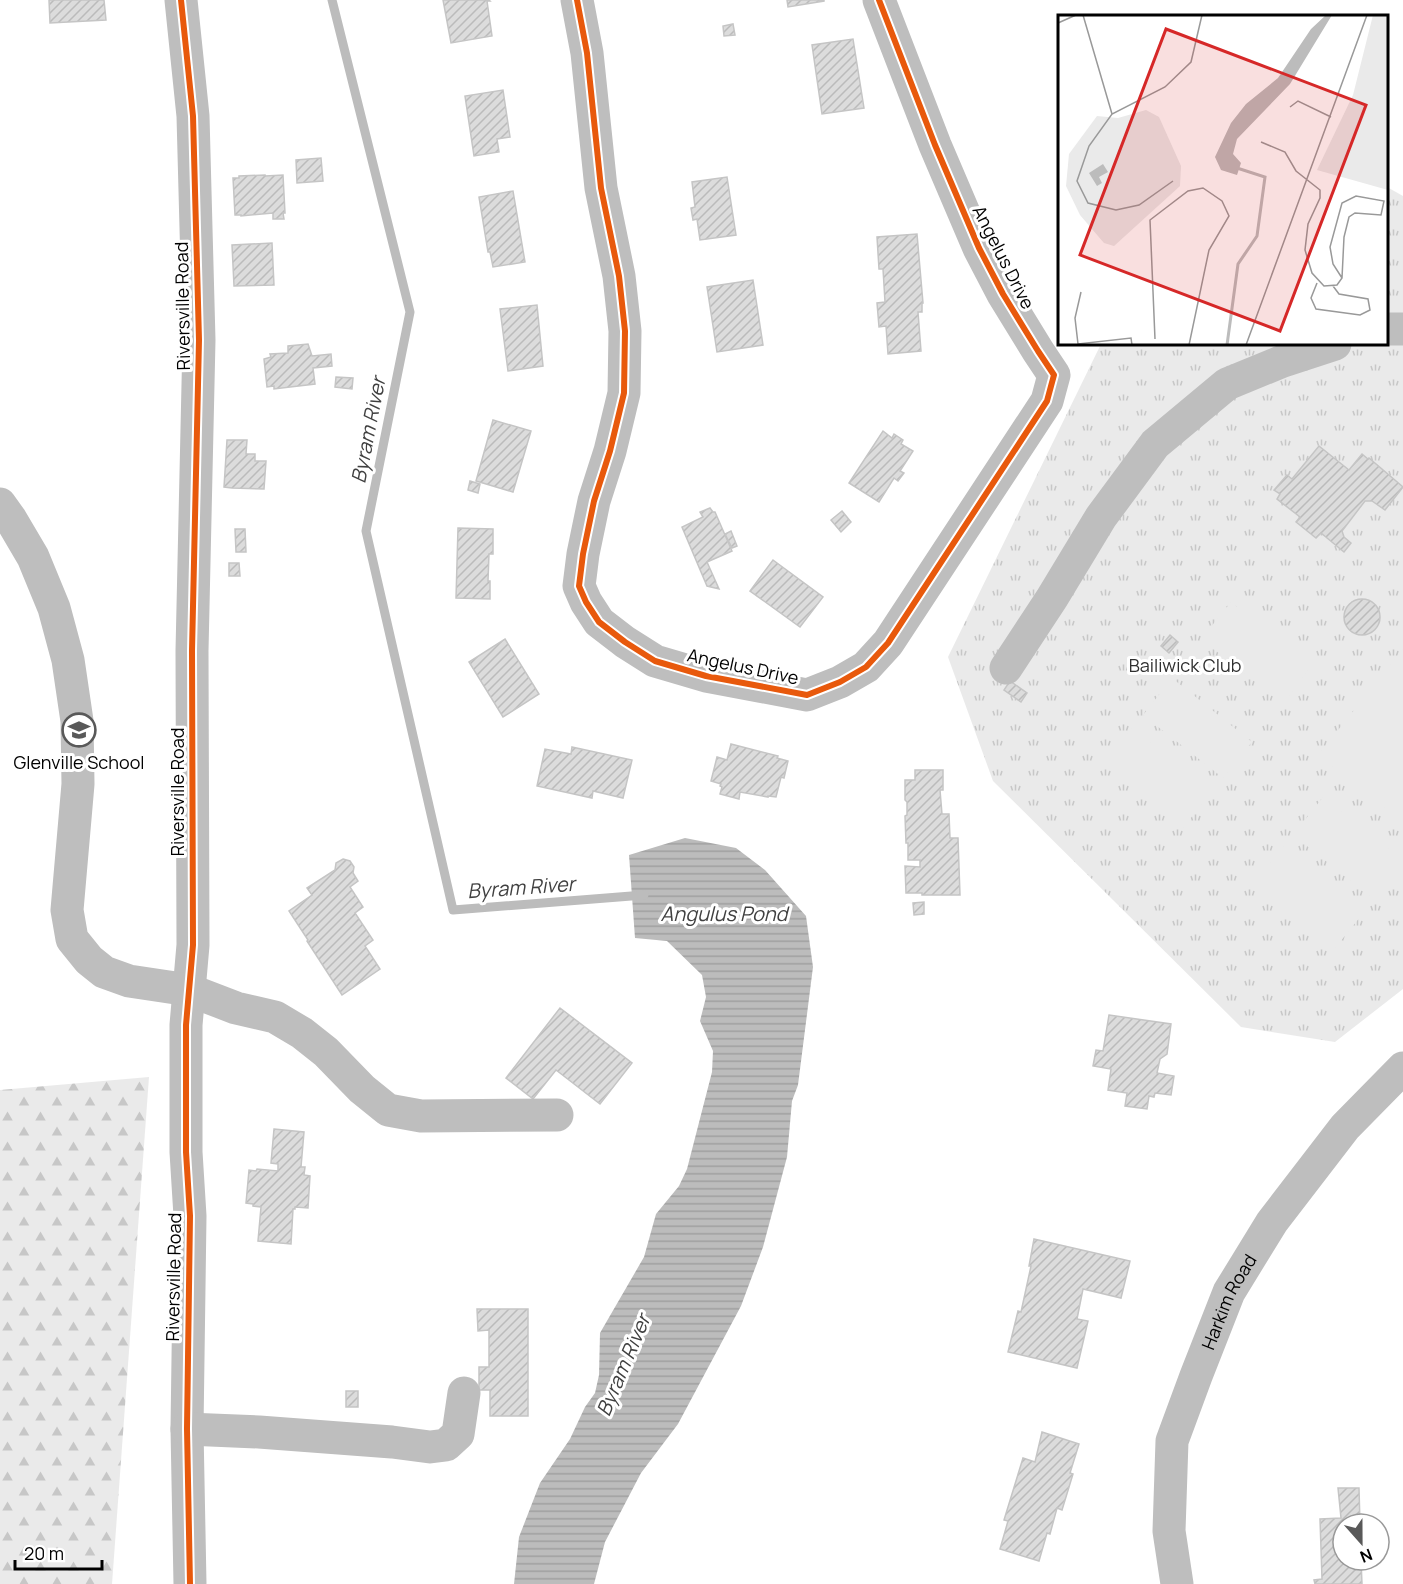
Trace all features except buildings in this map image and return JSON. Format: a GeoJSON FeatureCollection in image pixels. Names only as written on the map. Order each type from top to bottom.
{"type":"FeatureCollection","features":[{"type":"Feature","properties":{"kind":"street","name":"Riversville Road"},"geometry":{"type":"LineString","coordinates":[[181,0],[193,116],[199,340],[192,651],[193,945],[186,1048],[186,1152],[190,1216],[187,1429],[190,1584]]}},
{"type":"Feature","properties":{"kind":"street","name":"Angelus Drive"},"geometry":{"type":"LineString","coordinates":[[577,0],[587,53],[601,188],[619,276],[625,331],[624,393],[610,451],[594,501],[579,586],[599,622],[655,661],[706,676],[807,695],[840,682],[866,667],[888,643],[1047,401],[1054,375],[1003,294],[979,248],[935,145],[879,0]]}},
{"type":"Feature","properties":{"kind":"street"},"geometry":{"type":"LineString","coordinates":[[1388,329],[1403,328]]}},
{"type":"Feature","properties":{"kind":"street"},"geometry":{"type":"LineString","coordinates":[[1006,668],[1101,517],[1155,444],[1227,384],[1283,361],[1332,345]]}},
{"type":"Feature","properties":{"kind":"street"},"geometry":{"type":"LineString","coordinates":[[0,504],[33,557],[54,608],[69,660],[78,731],[78,784],[67,910],[72,939],[89,960],[104,972],[129,981],[189,990],[237,1008],[275,1017],[303,1033],[326,1052],[362,1089],[388,1110],[421,1116],[557,1115]]}},
{"type":"Feature","properties":{"kind":"street","name":"Harkim Road"},"geometry":{"type":"LineString","coordinates":[[1177,1584],[1169,1531],[1172,1441],[1228,1292],[1272,1222],[1345,1127],[1403,1068]]}},
{"type":"Feature","properties":{"kind":"street"},"geometry":{"type":"LineString","coordinates":[[187,1429],[270,1432],[430,1447],[446,1444],[458,1434],[464,1393]]}},
{"type":"Feature","properties":{"kind":"green space","name":"Bailiwick Club"},"geometry":{"type":"Polygon","coordinates":[[[1388,188],[1403,196],[1403,989],[1335,1042],[1241,1027],[993,781],[948,657],[1101,345],[1388,345],[1388,188]]]}},
{"type":"Feature","properties":{"kind":"green space"},"geometry":{"type":"Polygon","coordinates":[[[1231,602],[1312,665],[1283,704],[1201,639],[1231,602]]]}},
{"type":"Feature","properties":{"kind":"green space"},"geometry":{"type":"Polygon","coordinates":[[[1403,649],[1403,822],[1318,755],[1403,649]]]}},
{"type":"Feature","properties":{"kind":"green space"},"geometry":{"type":"Polygon","coordinates":[[[1172,678],[1252,742],[1223,778],[1143,715],[1172,678]]]}},
{"type":"Feature","properties":{"kind":"green space"},"geometry":{"type":"Polygon","coordinates":[[[1132,728],[1212,791],[1183,828],[1103,764],[1132,728]]]}},
{"type":"Feature","properties":{"kind":"green space"},"geometry":{"type":"Polygon","coordinates":[[[1323,797],[1403,860],[1374,899],[1293,835],[1323,797]]]}},
{"type":"Feature","properties":{"kind":"green space"},"geometry":{"type":"Polygon","coordinates":[[[1284,846],[1365,911],[1335,948],[1254,883],[1284,846]]]}},
{"type":"Feature","properties":{"kind":"green space"},"geometry":{"type":"Polygon","coordinates":[[[149,1077],[112,1584],[0,1584],[0,1090],[149,1077]]]}},
{"type":"Feature","properties":{"kind":"water","name":"Angulus Pond"},"geometry":{"type":"Polygon","coordinates":[[[685,838],[736,848],[765,870],[806,916],[813,967],[798,1085],[792,1101],[787,1157],[763,1247],[741,1306],[678,1424],[641,1473],[605,1542],[594,1584],[514,1584],[519,1537],[540,1483],[570,1439],[585,1407],[595,1393],[599,1375],[600,1333],[644,1257],[656,1214],[679,1186],[687,1169],[712,1072],[713,1051],[700,1021],[706,997],[702,975],[667,941],[635,938],[629,855],[685,838]]]}},
{"type":"Feature","properties":{"kind":"waterway","name":"Byram River"},"geometry":{"type":"LineString","coordinates":[[332,0],[410,312],[366,531],[453,910],[644,895]]}},
{"type":"Feature","properties":{"kind":"cycle path"},"geometry":{"type":"LineString","coordinates":[[181,0],[193,116],[199,340],[192,651],[193,945],[186,1025],[186,1152],[190,1216],[187,1429],[190,1584]]}},
{"type":"Feature","properties":{"kind":"cycle path"},"geometry":{"type":"LineString","coordinates":[[577,0],[587,53],[601,188],[619,276],[625,331],[624,393],[610,451],[594,501],[579,586],[599,622],[655,661],[706,676],[807,695],[840,682],[866,667],[888,643],[1047,401],[1054,375],[1003,294],[979,248],[935,145],[879,0]]}},
{"type":"Feature","properties":{"kind":"place","name":"Glenville School"},"geometry":{"type":"Point","coordinates":[79,730]}}]}
